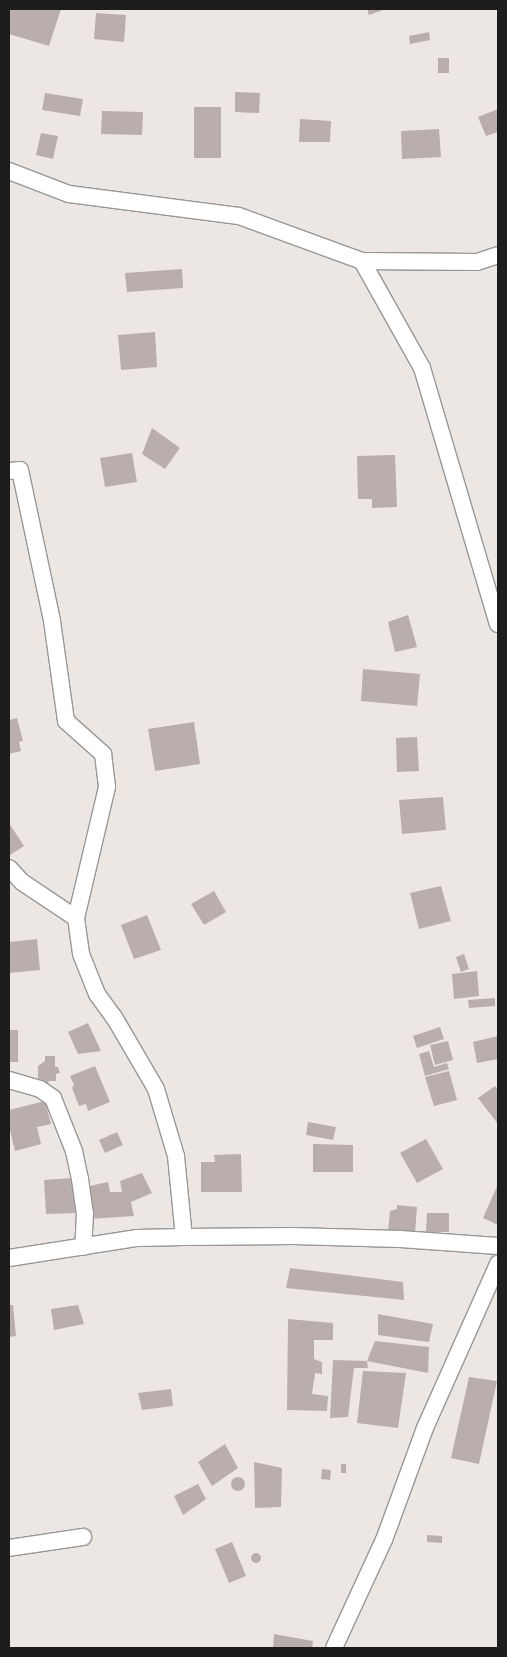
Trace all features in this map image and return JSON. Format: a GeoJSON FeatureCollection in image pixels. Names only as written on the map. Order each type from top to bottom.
{"type":"FeatureCollection","features":[{"type":"Feature","properties":{"kind":"street"},"geometry":{"type":"LineString","coordinates":[[9,171],[70,194],[239,216],[362,261],[477,262],[498,255]]}},
{"type":"Feature","properties":{"kind":"street"},"geometry":{"type":"LineString","coordinates":[[362,261],[422,368],[498,624]]}},
{"type":"Feature","properties":{"kind":"street"},"geometry":{"type":"LineString","coordinates":[[9,471],[20,470],[52,621],[66,721],[103,754],[107,787],[76,918],[81,954],[97,994],[114,1017],[156,1089],[176,1156],[184,1237]]}},
{"type":"Feature","properties":{"kind":"street"},"geometry":{"type":"LineString","coordinates":[[9,868],[22,882],[76,918]]}},
{"type":"Feature","properties":{"kind":"street"},"geometry":{"type":"LineString","coordinates":[[9,1080],[40,1089],[53,1098],[74,1151],[80,1179],[85,1213],[83,1247]]}},
{"type":"Feature","properties":{"kind":"street"},"geometry":{"type":"LineString","coordinates":[[9,1258],[137,1238],[293,1236],[390,1239],[498,1246]]}},
{"type":"Feature","properties":{"kind":"street"},"geometry":{"type":"LineString","coordinates":[[334,1648],[384,1540],[425,1428],[498,1264]]}},
{"type":"Feature","properties":{"kind":"street"},"geometry":{"type":"LineString","coordinates":[[9,1548],[83,1537]]}},
{"type":"Feature","properties":{"kind":"building"},"geometry":{"type":"Polygon","coordinates":[[[9,9],[61,9],[49,46],[9,34],[9,9]]]}},
{"type":"Feature","properties":{"kind":"building"},"geometry":{"type":"Polygon","coordinates":[[[367,9],[386,9],[369,15],[367,9]]]}},
{"type":"Feature","properties":{"kind":"building"},"geometry":{"type":"Polygon","coordinates":[[[96,13],[126,15],[124,42],[94,39],[96,13]]]}},
{"type":"Feature","properties":{"kind":"building"},"geometry":{"type":"Polygon","coordinates":[[[429,32],[430,40],[410,44],[409,36],[429,32]]]}},
{"type":"Feature","properties":{"kind":"building"},"geometry":{"type":"Polygon","coordinates":[[[438,58],[449,58],[449,73],[438,73],[438,58]]]}},
{"type":"Feature","properties":{"kind":"building"},"geometry":{"type":"Polygon","coordinates":[[[235,92],[260,93],[259,113],[235,112],[235,92]]]}},
{"type":"Feature","properties":{"kind":"building"},"geometry":{"type":"Polygon","coordinates":[[[45,93],[83,99],[80,116],[42,110],[45,93]]]}},
{"type":"Feature","properties":{"kind":"building"},"geometry":{"type":"Polygon","coordinates":[[[194,107],[221,107],[221,158],[194,158],[194,107]]]}},
{"type":"Feature","properties":{"kind":"building"},"geometry":{"type":"Polygon","coordinates":[[[498,109],[498,132],[486,136],[478,117],[498,109]]]}},
{"type":"Feature","properties":{"kind":"building"},"geometry":{"type":"Polygon","coordinates":[[[102,111],[143,112],[142,135],[101,134],[102,111]]]}},
{"type":"Feature","properties":{"kind":"building"},"geometry":{"type":"Polygon","coordinates":[[[300,119],[331,121],[330,142],[299,142],[300,119]]]}},
{"type":"Feature","properties":{"kind":"building"},"geometry":{"type":"Polygon","coordinates":[[[439,129],[441,157],[402,159],[401,131],[439,129]]]}},
{"type":"Feature","properties":{"kind":"building"},"geometry":{"type":"Polygon","coordinates":[[[41,133],[58,136],[53,159],[36,155],[41,133]]]}},
{"type":"Feature","properties":{"kind":"building"},"geometry":{"type":"Polygon","coordinates":[[[182,269],[183,288],[127,292],[125,273],[182,269]]]}},
{"type":"Feature","properties":{"kind":"building"},"geometry":{"type":"Polygon","coordinates":[[[155,332],[157,367],[121,370],[118,335],[155,332]]]}},
{"type":"Feature","properties":{"kind":"building"},"geometry":{"type":"Polygon","coordinates":[[[152,428],[180,448],[165,469],[142,454],[152,428]]]}},
{"type":"Feature","properties":{"kind":"building"},"geometry":{"type":"Polygon","coordinates":[[[132,453],[137,482],[105,487],[100,458],[132,453]]]}},
{"type":"Feature","properties":{"kind":"building"},"geometry":{"type":"Polygon","coordinates":[[[395,455],[397,507],[372,508],[372,499],[358,499],[357,456],[395,455]]]}},
{"type":"Feature","properties":{"kind":"building"},"geometry":{"type":"Polygon","coordinates":[[[408,615],[417,647],[395,652],[388,622],[408,615]]]}},
{"type":"Feature","properties":{"kind":"building"},"geometry":{"type":"Polygon","coordinates":[[[363,669],[420,674],[417,706],[361,701],[363,669]]]}},
{"type":"Feature","properties":{"kind":"building"},"geometry":{"type":"Polygon","coordinates":[[[17,718],[23,741],[19,742],[21,751],[9,754],[9,720],[17,718]]]}},
{"type":"Feature","properties":{"kind":"building"},"geometry":{"type":"Polygon","coordinates":[[[194,722],[200,764],[155,771],[148,729],[194,722]]]}},
{"type":"Feature","properties":{"kind":"building"},"geometry":{"type":"Polygon","coordinates":[[[417,737],[419,771],[397,772],[396,738],[417,737]]]}},
{"type":"Feature","properties":{"kind":"building"},"geometry":{"type":"Polygon","coordinates":[[[443,797],[446,830],[402,834],[399,800],[443,797]]]}},
{"type":"Feature","properties":{"kind":"building"},"geometry":{"type":"Polygon","coordinates":[[[9,823],[24,846],[10,855],[9,854],[9,823]]]}},
{"type":"Feature","properties":{"kind":"building"},"geometry":{"type":"Polygon","coordinates":[[[441,886],[451,921],[419,929],[410,893],[441,886]]]}},
{"type":"Feature","properties":{"kind":"building"},"geometry":{"type":"Polygon","coordinates":[[[214,891],[226,912],[204,925],[191,904],[214,891]]]}},
{"type":"Feature","properties":{"kind":"building"},"geometry":{"type":"Polygon","coordinates":[[[147,915],[161,950],[134,959],[121,925],[147,915]]]}},
{"type":"Feature","properties":{"kind":"building"},"geometry":{"type":"Polygon","coordinates":[[[37,939],[40,970],[9,973],[9,942],[37,939]]]}},
{"type":"Feature","properties":{"kind":"building"},"geometry":{"type":"Polygon","coordinates":[[[464,954],[469,969],[461,972],[456,957],[464,954]]]}},
{"type":"Feature","properties":{"kind":"building"},"geometry":{"type":"Polygon","coordinates":[[[477,971],[479,996],[454,999],[452,974],[477,971]]]}},
{"type":"Feature","properties":{"kind":"building"},"geometry":{"type":"Polygon","coordinates":[[[495,998],[495,1006],[469,1008],[468,1000],[495,998]]]}},
{"type":"Feature","properties":{"kind":"building"},"geometry":{"type":"Polygon","coordinates":[[[88,1023],[101,1051],[78,1054],[68,1032],[88,1023]]]}},
{"type":"Feature","properties":{"kind":"building"},"geometry":{"type":"Polygon","coordinates":[[[440,1027],[444,1039],[417,1048],[413,1036],[440,1027]]]}},
{"type":"Feature","properties":{"kind":"building"},"geometry":{"type":"Polygon","coordinates":[[[9,1030],[18,1030],[18,1062],[9,1062],[9,1030]]]}},
{"type":"Feature","properties":{"kind":"building"},"geometry":{"type":"Polygon","coordinates":[[[498,1036],[498,1059],[477,1063],[473,1042],[498,1036]]]}},
{"type":"Feature","properties":{"kind":"building"},"geometry":{"type":"Polygon","coordinates":[[[448,1041],[453,1060],[435,1065],[430,1045],[448,1041]]]}},
{"type":"Feature","properties":{"kind":"building"},"geometry":{"type":"Polygon","coordinates":[[[429,1051],[434,1067],[447,1063],[449,1069],[425,1076],[419,1054],[429,1051]]]}},
{"type":"Feature","properties":{"kind":"building"},"geometry":{"type":"Polygon","coordinates":[[[45,1056],[55,1056],[55,1067],[58,1067],[60,1073],[56,1074],[56,1081],[49,1081],[47,1084],[38,1078],[38,1066],[45,1061],[45,1056]]]}},
{"type":"Feature","properties":{"kind":"building"},"geometry":{"type":"Polygon","coordinates":[[[95,1066],[110,1102],[88,1111],[86,1104],[79,1106],[72,1088],[74,1085],[70,1076],[95,1066]]]}},
{"type":"Feature","properties":{"kind":"building"},"geometry":{"type":"Polygon","coordinates":[[[449,1071],[457,1100],[434,1106],[425,1077],[449,1071]]]}},
{"type":"Feature","properties":{"kind":"building"},"geometry":{"type":"Polygon","coordinates":[[[495,1086],[498,1090],[498,1124],[478,1098],[495,1086]]]}},
{"type":"Feature","properties":{"kind":"building"},"geometry":{"type":"Polygon","coordinates":[[[45,1101],[51,1124],[37,1127],[41,1144],[15,1151],[9,1126],[9,1110],[45,1101]]]}},
{"type":"Feature","properties":{"kind":"building"},"geometry":{"type":"Polygon","coordinates":[[[308,1122],[336,1127],[333,1140],[306,1135],[308,1122]]]}},
{"type":"Feature","properties":{"kind":"building"},"geometry":{"type":"Polygon","coordinates":[[[117,1132],[123,1145],[105,1153],[99,1140],[117,1132]]]}},
{"type":"Feature","properties":{"kind":"building"},"geometry":{"type":"Polygon","coordinates":[[[426,1139],[443,1169],[417,1183],[400,1153],[426,1139]]]}},
{"type":"Feature","properties":{"kind":"building"},"geometry":{"type":"Polygon","coordinates":[[[313,1144],[353,1145],[353,1172],[313,1172],[313,1144]]]}},
{"type":"Feature","properties":{"kind":"building"},"geometry":{"type":"Polygon","coordinates":[[[241,1154],[242,1192],[201,1192],[201,1162],[215,1162],[214,1155],[241,1154]]]}},
{"type":"Feature","properties":{"kind":"building"},"geometry":{"type":"Polygon","coordinates":[[[142,1173],[152,1193],[131,1202],[134,1216],[89,1219],[85,1187],[108,1182],[110,1192],[122,1192],[120,1181],[142,1173]]]}},
{"type":"Feature","properties":{"kind":"building"},"geometry":{"type":"Polygon","coordinates":[[[73,1178],[75,1213],[46,1214],[44,1180],[73,1178]]]}},
{"type":"Feature","properties":{"kind":"building"},"geometry":{"type":"Polygon","coordinates":[[[498,1184],[498,1225],[483,1218],[498,1184]]]}},
{"type":"Feature","properties":{"kind":"building"},"geometry":{"type":"Polygon","coordinates":[[[397,1205],[417,1207],[415,1233],[388,1232],[390,1211],[397,1209],[397,1205]]]}},
{"type":"Feature","properties":{"kind":"building"},"geometry":{"type":"Polygon","coordinates":[[[427,1213],[449,1213],[449,1232],[426,1232],[427,1213]]]}},
{"type":"Feature","properties":{"kind":"building"},"geometry":{"type":"Polygon","coordinates":[[[290,1268],[403,1282],[404,1300],[286,1288],[290,1268]]]}},
{"type":"Feature","properties":{"kind":"building"},"geometry":{"type":"Polygon","coordinates":[[[9,1305],[13,1305],[16,1336],[9,1337],[9,1305]]]}},
{"type":"Feature","properties":{"kind":"building"},"geometry":{"type":"Polygon","coordinates":[[[78,1305],[84,1324],[54,1330],[51,1309],[78,1305]]]}},
{"type":"Feature","properties":{"kind":"building"},"geometry":{"type":"Polygon","coordinates":[[[378,1314],[433,1324],[429,1342],[378,1335],[378,1314]]]}},
{"type":"Feature","properties":{"kind":"building"},"geometry":{"type":"Polygon","coordinates":[[[288,1319],[333,1323],[333,1340],[314,1340],[314,1359],[322,1362],[322,1374],[315,1373],[312,1394],[328,1396],[327,1411],[287,1410],[288,1319]]]}},
{"type":"Feature","properties":{"kind":"building"},"geometry":{"type":"Polygon","coordinates":[[[375,1341],[429,1347],[428,1373],[367,1361],[375,1341]]]}},
{"type":"Feature","properties":{"kind":"building"},"geometry":{"type":"Polygon","coordinates":[[[333,1360],[367,1361],[368,1368],[354,1368],[348,1417],[330,1418],[333,1360]]]}},
{"type":"Feature","properties":{"kind":"building"},"geometry":{"type":"Polygon","coordinates":[[[363,1371],[406,1373],[398,1428],[357,1423],[363,1371]]]}},
{"type":"Feature","properties":{"kind":"building"},"geometry":{"type":"Polygon","coordinates":[[[469,1377],[497,1381],[479,1464],[451,1458],[469,1377]]]}},
{"type":"Feature","properties":{"kind":"building"},"geometry":{"type":"Polygon","coordinates":[[[171,1389],[173,1406],[142,1410],[138,1393],[171,1389]]]}},
{"type":"Feature","properties":{"kind":"building"},"geometry":{"type":"Polygon","coordinates":[[[225,1444],[238,1468],[212,1486],[198,1462],[225,1444]]]}},
{"type":"Feature","properties":{"kind":"building"},"geometry":{"type":"Polygon","coordinates":[[[254,1462],[282,1468],[281,1507],[255,1508],[254,1462]]]}},
{"type":"Feature","properties":{"kind":"building"},"geometry":{"type":"Polygon","coordinates":[[[341,1464],[346,1464],[346,1473],[341,1473],[341,1464]]]}},
{"type":"Feature","properties":{"kind":"building"},"geometry":{"type":"Polygon","coordinates":[[[322,1469],[331,1470],[330,1480],[321,1479],[322,1469]]]}},
{"type":"Feature","properties":{"kind":"building"},"geometry":{"type":"Polygon","coordinates":[[[235,1477],[241,1477],[245,1484],[241,1491],[235,1491],[231,1487],[231,1481],[235,1477]]]}},
{"type":"Feature","properties":{"kind":"building"},"geometry":{"type":"Polygon","coordinates":[[[198,1484],[206,1499],[183,1515],[174,1496],[198,1484]]]}},
{"type":"Feature","properties":{"kind":"building"},"geometry":{"type":"Polygon","coordinates":[[[427,1535],[442,1536],[442,1543],[427,1542],[427,1535]]]}},
{"type":"Feature","properties":{"kind":"building"},"geometry":{"type":"Polygon","coordinates":[[[232,1542],[246,1576],[229,1583],[215,1549],[232,1542]]]}},
{"type":"Feature","properties":{"kind":"building"},"geometry":{"type":"Polygon","coordinates":[[[256,1553],[261,1558],[256,1563],[251,1558],[256,1553]]]}},
{"type":"Feature","properties":{"kind":"building"},"geometry":{"type":"Polygon","coordinates":[[[274,1634],[313,1641],[312,1648],[273,1648],[274,1634]]]}}]}
